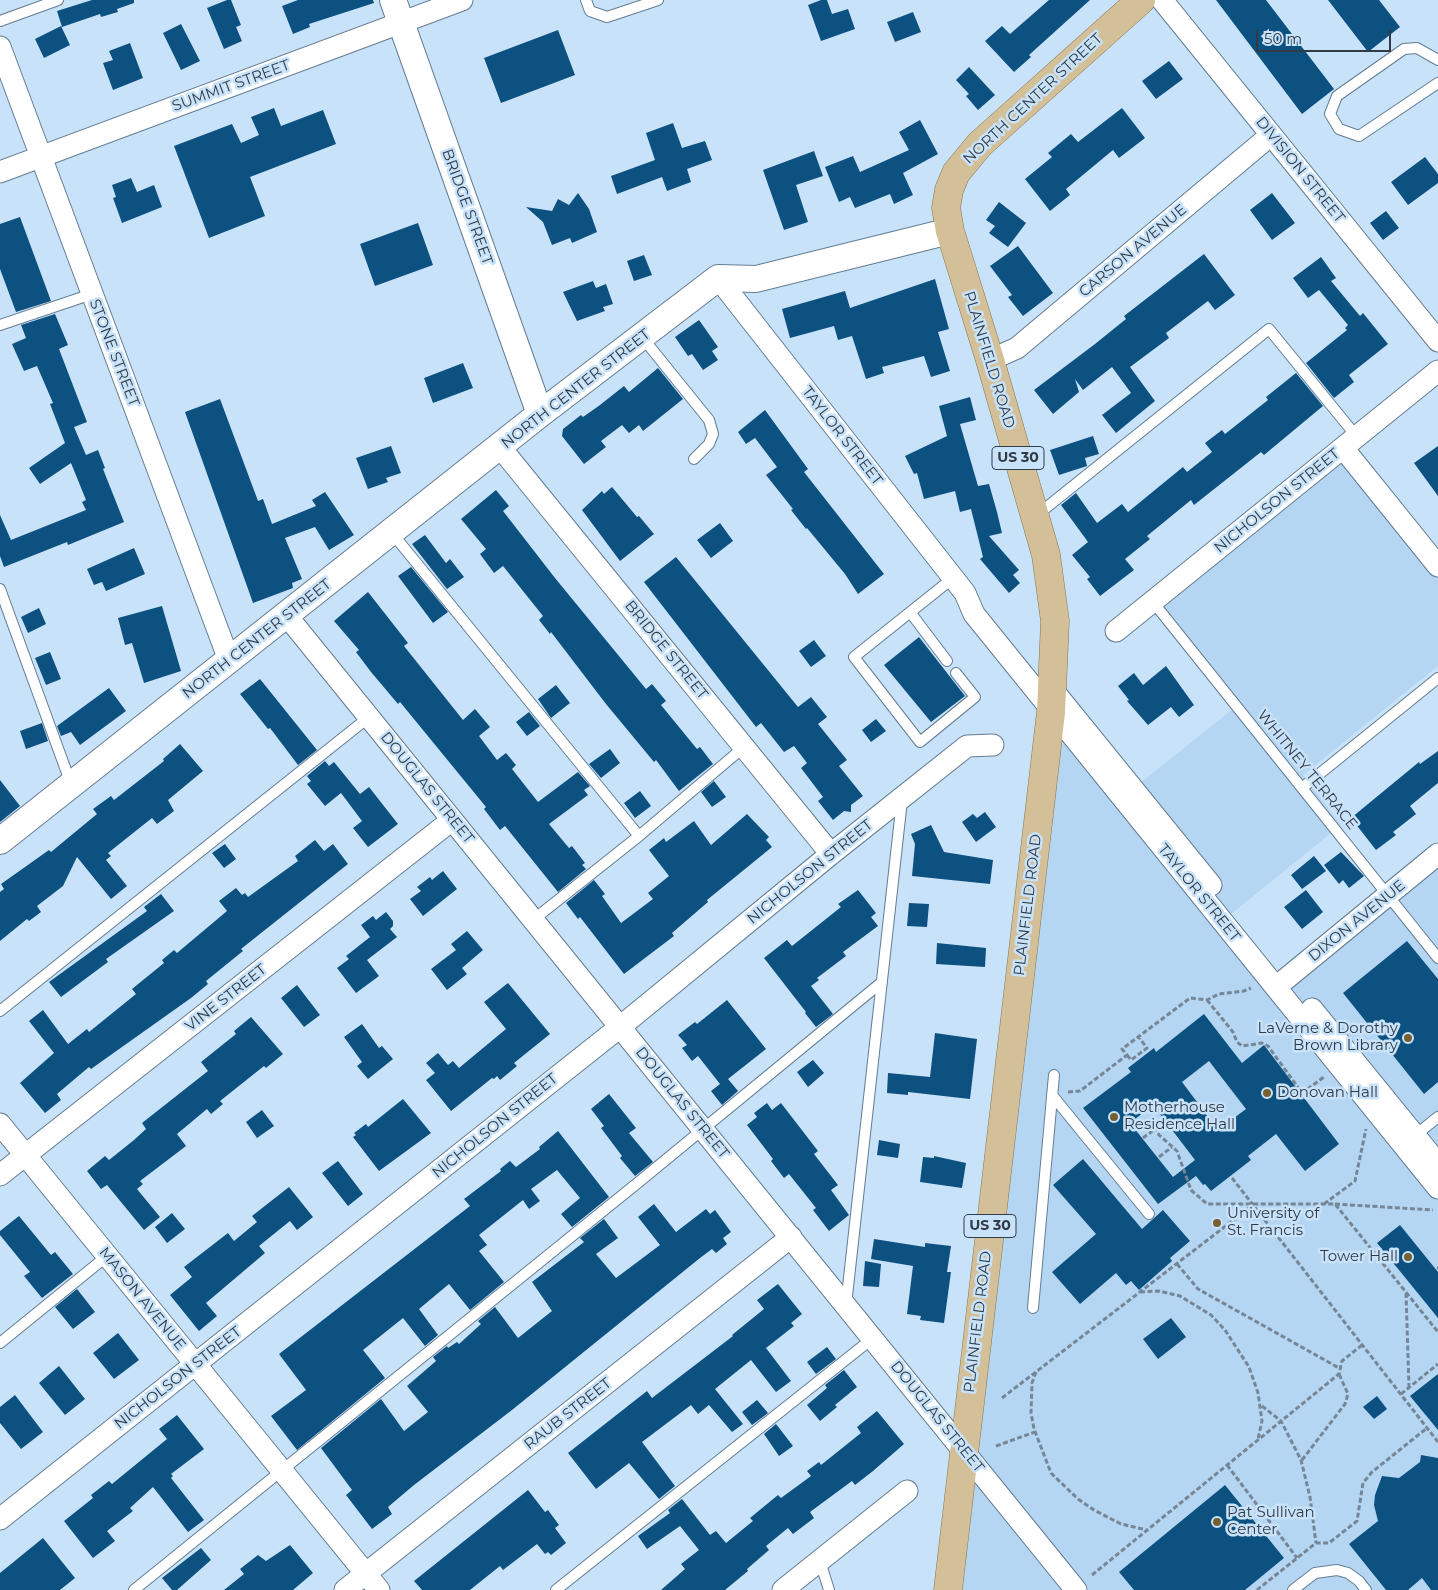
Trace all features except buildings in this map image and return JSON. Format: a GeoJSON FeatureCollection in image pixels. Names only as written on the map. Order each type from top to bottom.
{"type":"FeatureCollection","features":[{"type":"Feature","properties":{"kind":"main road","name":"NORTH CENTER STREET"},"geometry":{"type":"LineString","coordinates":[[950,231],[946,208],[949,190],[964,162],[980,144],[1142,0]]}},
{"type":"Feature","properties":{"kind":"main road","name":"PLAINFIELD ROAD"},"geometry":{"type":"LineString","coordinates":[[948,1590],[1052,701],[1055,621],[1046,555],[990,360],[950,231]]}},
{"type":"Feature","properties":{"kind":"street","name":"SUMMIT STREET"},"geometry":{"type":"LineString","coordinates":[[0,172],[41,157],[397,11],[462,0]]}},
{"type":"Feature","properties":{"kind":"street","name":"DIVISION STREET"},"geometry":{"type":"LineString","coordinates":[[1162,0],[1438,341]]}},
{"type":"Feature","properties":{"kind":"street","name":"BRIDGE STREET"},"geometry":{"type":"LineString","coordinates":[[397,11],[540,414]]}},
{"type":"Feature","properties":{"kind":"street","name":"STONE STREET"},"geometry":{"type":"LineString","coordinates":[[0,47],[229,660]]}},
{"type":"Feature","properties":{"kind":"street","name":"CARSON AVENUE"},"geometry":{"type":"LineString","coordinates":[[990,360],[1017,348],[1271,134]]}},
{"type":"Feature","properties":{"kind":"street"},"geometry":{"type":"LineString","coordinates":[[718,278],[756,278],[950,231]]}},
{"type":"Feature","properties":{"kind":"street","name":"NORTH CENTER STREET"},"geometry":{"type":"LineString","coordinates":[[0,841],[392,533],[540,414],[718,278]]}},
{"type":"Feature","properties":{"kind":"street","name":"TAYLOR STREET"},"geometry":{"type":"LineString","coordinates":[[718,278],[959,586],[984,605],[1052,701],[1409,1141],[1438,1188]]}},
{"type":"Feature","properties":{"kind":"street","name":"NICHOLSON STREET"},"geometry":{"type":"LineString","coordinates":[[1116,631],[1438,371]]}},
{"type":"Feature","properties":{"kind":"street"},"geometry":{"type":"LineString","coordinates":[[1350,443],[1438,566]]}},
{"type":"Feature","properties":{"kind":"street","name":"BRIDGE STREET"},"geometry":{"type":"LineString","coordinates":[[500,447],[831,854]]}},
{"type":"Feature","properties":{"kind":"street","name":"DOUGLAS STREET"},"geometry":{"type":"LineString","coordinates":[[287,616],[1076,1590]]}},
{"type":"Feature","properties":{"kind":"street","name":"NICHOLSON STREET"},"geometry":{"type":"LineString","coordinates":[[0,1519],[620,1027],[831,854],[967,746],[993,745]]}},
{"type":"Feature","properties":{"kind":"street","name":"VINE STREET"},"geometry":{"type":"LineString","coordinates":[[0,1176],[452,820]]}},
{"type":"Feature","properties":{"kind":"street","name":"DIXON AVENUE"},"geometry":{"type":"LineString","coordinates":[[1281,982],[1438,854]]}},
{"type":"Feature","properties":{"kind":"street","name":"MASON AVENUE"},"geometry":{"type":"LineString","coordinates":[[0,1124],[379,1590]]}},
{"type":"Feature","properties":{"kind":"street","name":"TAYLOR STREET"},"geometry":{"type":"LineString","coordinates":[[1409,1141],[1438,1164]]}},
{"type":"Feature","properties":{"kind":"street","name":"RAUB STREET"},"geometry":{"type":"LineString","coordinates":[[345,1590],[791,1237]]}},
{"type":"Feature","properties":{"kind":"street"},"geometry":{"type":"LineString","coordinates":[[783,1590],[907,1490]]}},
{"type":"Feature","properties":{"kind":"lane"},"geometry":{"type":"LineString","coordinates":[[0,21],[58,0]]}},
{"type":"Feature","properties":{"kind":"lane"},"geometry":{"type":"LineString","coordinates":[[586,0],[590,12],[607,16],[658,0]]}},
{"type":"Feature","properties":{"kind":"lane"},"geometry":{"type":"LineString","coordinates":[[1438,60],[1417,48],[1404,48],[1337,96],[1330,114],[1339,129],[1360,136],[1438,83]]}},
{"type":"Feature","properties":{"kind":"lane"},"geometry":{"type":"LineString","coordinates":[[0,325],[92,294]]}},
{"type":"Feature","properties":{"kind":"lane"},"geometry":{"type":"LineString","coordinates":[[1035,517],[1268,329],[1350,443]]}},
{"type":"Feature","properties":{"kind":"lane"},"geometry":{"type":"LineString","coordinates":[[642,337],[709,420],[713,434],[709,444],[694,459]]}},
{"type":"Feature","properties":{"kind":"lane"},"geometry":{"type":"LineString","coordinates":[[392,533],[639,836]]}},
{"type":"Feature","properties":{"kind":"lane"},"geometry":{"type":"LineString","coordinates":[[956,673],[975,697],[920,742],[854,657],[910,612],[959,586]]}},
{"type":"Feature","properties":{"kind":"lane"},"geometry":{"type":"LineString","coordinates":[[0,590],[71,785]]}},
{"type":"Feature","properties":{"kind":"lane","name":"WHITNEY TERRACE"},"geometry":{"type":"LineString","coordinates":[[1153,602],[1438,958]]}},
{"type":"Feature","properties":{"kind":"lane"},"geometry":{"type":"LineString","coordinates":[[910,612],[947,661]]}},
{"type":"Feature","properties":{"kind":"lane"},"geometry":{"type":"LineString","coordinates":[[1302,788],[1438,678]]}},
{"type":"Feature","properties":{"kind":"lane"},"geometry":{"type":"LineString","coordinates":[[0,1010],[369,717]]}},
{"type":"Feature","properties":{"kind":"lane"},"geometry":{"type":"LineString","coordinates":[[533,920],[639,836],[744,747]]}},
{"type":"Feature","properties":{"kind":"lane"},"geometry":{"type":"LineString","coordinates":[[846,1306],[902,798]]}},
{"type":"Feature","properties":{"kind":"lane"},"geometry":{"type":"LineString","coordinates":[[134,1590],[882,982]]}},
{"type":"Feature","properties":{"kind":"lane"},"geometry":{"type":"LineString","coordinates":[[1033,1308],[1054,1075]]}},
{"type":"Feature","properties":{"kind":"lane"},"geometry":{"type":"LineString","coordinates":[[1052,1094],[1149,1214]]}},
{"type":"Feature","properties":{"kind":"lane"},"geometry":{"type":"LineString","coordinates":[[1409,1141],[1438,1117]]}},
{"type":"Feature","properties":{"kind":"lane"},"geometry":{"type":"LineString","coordinates":[[0,1342],[107,1256]]}},
{"type":"Feature","properties":{"kind":"lane"},"geometry":{"type":"LineString","coordinates":[[556,1590],[873,1338]]}},
{"type":"Feature","properties":{"kind":"lane"},"geometry":{"type":"LineString","coordinates":[[820,1561],[829,1590]]}},
{"type":"Feature","properties":{"kind":"lane"},"geometry":{"type":"LineString","coordinates":[[1293,1590],[1315,1573],[1337,1570],[1348,1573],[1366,1590]]}},
{"type":"Feature","properties":{"kind":"path"},"geometry":{"type":"LineString","coordinates":[[1138,1036],[1147,1048],[1131,1060],[1122,1049],[1138,1036],[1190,998],[1208,1000],[1219,994],[1244,991],[1252,988]]}},
{"type":"Feature","properties":{"kind":"path"},"geometry":{"type":"LineString","coordinates":[[1208,1000],[1233,1032],[1237,1042],[1242,1046],[1262,1043],[1268,1046],[1302,1093],[1324,1077]]}},
{"type":"Feature","properties":{"kind":"path"},"geometry":{"type":"LineString","coordinates":[[1052,1094],[1080,1092],[1127,1055]]}},
{"type":"Feature","properties":{"kind":"path"},"geometry":{"type":"LineString","coordinates":[[1151,1120],[1154,1129],[1180,1156],[1186,1181],[1197,1198],[1207,1204],[1335,1204],[1433,1210]]}},
{"type":"Feature","properties":{"kind":"path"},"geometry":{"type":"LineString","coordinates":[[1142,1138],[1154,1129]]}},
{"type":"Feature","properties":{"kind":"path"},"geometry":{"type":"LineString","coordinates":[[1323,1204],[1355,1181],[1366,1129]]}},
{"type":"Feature","properties":{"kind":"path"},"geometry":{"type":"LineString","coordinates":[[1159,1157],[1172,1147]]}},
{"type":"Feature","properties":{"kind":"path"},"geometry":{"type":"LineString","coordinates":[[1232,1178],[1438,1442]]}},
{"type":"Feature","properties":{"kind":"path"},"geometry":{"type":"LineString","coordinates":[[1335,1204],[1438,1332]]}},
{"type":"Feature","properties":{"kind":"path"},"geometry":{"type":"LineString","coordinates":[[1002,1398],[1254,1205]]}},
{"type":"Feature","properties":{"kind":"path"},"geometry":{"type":"LineString","coordinates":[[1177,1264],[1198,1289],[1339,1368]]}},
{"type":"Feature","properties":{"kind":"path"},"geometry":{"type":"LineString","coordinates":[[1140,1292],[1171,1293],[1191,1302],[1218,1321],[1249,1368],[1262,1406],[1261,1432],[1257,1441]]}},
{"type":"Feature","properties":{"kind":"path"},"geometry":{"type":"LineString","coordinates":[[1406,1293],[1409,1387]]}},
{"type":"Feature","properties":{"kind":"path"},"geometry":{"type":"LineString","coordinates":[[1302,1460],[1344,1404],[1348,1394],[1339,1374],[1339,1368],[1342,1361],[1362,1345]]}},
{"type":"Feature","properties":{"kind":"path"},"geometry":{"type":"LineString","coordinates":[[1400,1394],[1438,1364]]}},
{"type":"Feature","properties":{"kind":"path"},"geometry":{"type":"LineString","coordinates":[[1036,1372],[1031,1396],[1031,1413],[1035,1432],[1051,1473],[1078,1499],[1121,1524],[1142,1531],[1148,1530]]}},
{"type":"Feature","properties":{"kind":"path"},"geometry":{"type":"LineString","coordinates":[[1092,1575],[1339,1374]]}},
{"type":"Feature","properties":{"kind":"path"},"geometry":{"type":"LineString","coordinates":[[1262,1406],[1282,1421],[1302,1460],[1310,1497],[1316,1543]]}},
{"type":"Feature","properties":{"kind":"path"},"geometry":{"type":"LineString","coordinates":[[1257,1590],[1316,1543],[1329,1543],[1357,1521],[1363,1482],[1372,1472],[1427,1428]]}},
{"type":"Feature","properties":{"kind":"path"},"geometry":{"type":"LineString","coordinates":[[996,1446],[1035,1432]]}},
{"type":"Feature","properties":{"kind":"path"},"geometry":{"type":"LineString","coordinates":[[1227,1465],[1297,1558]]}},
{"type":"Feature","properties":{"kind":"shaded area","name":"University of St. Francis"},"geometry":{"type":"Polygon","coordinates":[[[1340,452],[1438,573],[1438,666],[1303,775],[1341,825],[1220,923],[1275,990],[1438,858],[1438,1590],[955,1590],[1055,722],[1119,800],[1239,704],[1158,602],[1340,452]]]}},
{"type":"Feature","properties":{"kind":"place","name":"LaVerne & Dorothy Brown Library"},"geometry":{"type":"Point","coordinates":[1408,1038]}},
{"type":"Feature","properties":{"kind":"place","name":"Donovan Hall"},"geometry":{"type":"Point","coordinates":[1267,1093]}},
{"type":"Feature","properties":{"kind":"place","name":"Motherhouse Residence Hall"},"geometry":{"type":"Point","coordinates":[1114,1117]}},
{"type":"Feature","properties":{"kind":"place","name":"University of St. Francis"},"geometry":{"type":"Point","coordinates":[1217,1223]}},
{"type":"Feature","properties":{"kind":"place","name":"Tower Hall"},"geometry":{"type":"Point","coordinates":[1408,1257]}},
{"type":"Feature","properties":{"kind":"place","name":"Pat Sullivan Center"},"geometry":{"type":"Point","coordinates":[1217,1522]}}]}
